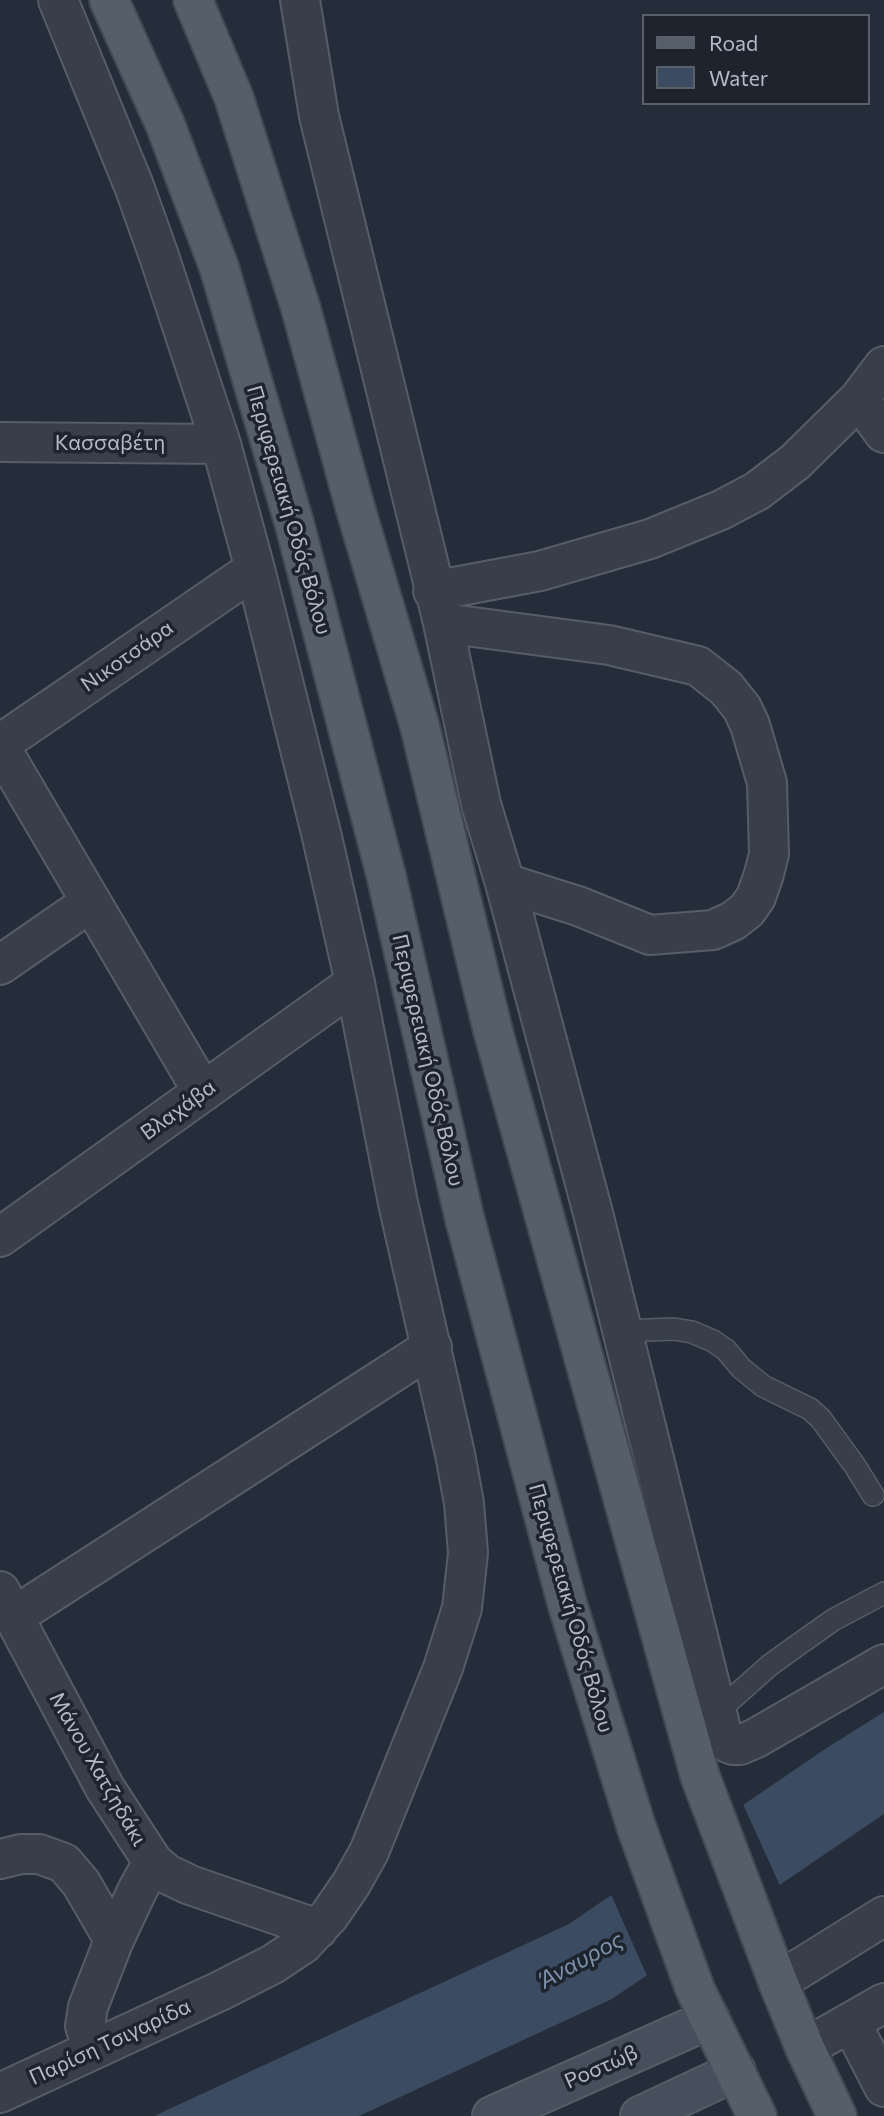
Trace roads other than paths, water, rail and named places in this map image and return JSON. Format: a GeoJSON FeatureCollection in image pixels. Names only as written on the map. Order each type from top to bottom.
{"type":"FeatureCollection","features":[{"type":"Feature","properties":{"kind":"main road","name":"Περιφερειακή Οδός Βόλου"},"geometry":{"type":"LineString","coordinates":[[109,0],[165,124],[219,267],[295,526],[386,876],[464,1216],[567,1603],[636,1826],[702,2004],[757,2116]]}},
{"type":"Feature","properties":{"kind":"main road"},"geometry":{"type":"LineString","coordinates":[[193,0],[234,99],[301,309],[355,507],[420,727],[493,1031],[700,1776],[804,2048],[837,2116]]}},
{"type":"Feature","properties":{"kind":"street","name":"Παρίση Τσιγαρίδα"},"geometry":{"type":"LineString","coordinates":[[0,2093],[273,1964],[303,1944],[318,1929],[343,1897],[369,1852],[443,1668],[466,1587],[468,1553],[464,1503],[432,1347],[398,1203],[355,983],[322,837],[255,569],[221,444],[134,186],[58,0]]}},
{"type":"Feature","properties":{"kind":"street"},"geometry":{"type":"LineString","coordinates":[[300,0],[319,116],[438,607],[481,804],[505,883],[623,1331],[723,1737],[728,1743],[740,1745],[757,1738],[884,1664]]}},
{"type":"Feature","properties":{"kind":"street"},"geometry":{"type":"LineString","coordinates":[[438,607],[540,571],[650,539],[721,510],[757,491],[795,462],[859,399],[884,366]]}},
{"type":"Feature","properties":{"kind":"street"},"geometry":{"type":"LineString","coordinates":[[859,399],[884,433]]}},
{"type":"Feature","properties":{"kind":"street","name":"Κασσαβέτη"},"geometry":{"type":"LineString","coordinates":[[0,442],[221,444]]}},
{"type":"Feature","properties":{"kind":"street","name":"Νικοτσάρα"},"geometry":{"type":"LineString","coordinates":[[0,746],[255,569]]}},
{"type":"Feature","properties":{"kind":"street"},"geometry":{"type":"LineString","coordinates":[[438,607],[698,666],[726,688],[743,708],[767,783],[769,853],[756,897],[747,910],[733,921],[713,930],[650,935],[578,906],[505,883]]}},
{"type":"Feature","properties":{"kind":"street"},"geometry":{"type":"LineString","coordinates":[[0,746],[203,1092]]}},
{"type":"Feature","properties":{"kind":"street"},"geometry":{"type":"LineString","coordinates":[[0,965],[91,902]]}},
{"type":"Feature","properties":{"kind":"street","name":"Βλαχάβα"},"geometry":{"type":"LineString","coordinates":[[0,1237],[355,983]]}},
{"type":"Feature","properties":{"kind":"street"},"geometry":{"type":"LineString","coordinates":[[7,1604],[432,1347]]}},
{"type":"Feature","properties":{"kind":"street","name":"Μάνου Χατζηδάκι"},"geometry":{"type":"LineString","coordinates":[[7,1604],[105,1788],[153,1862],[167,1874],[190,1885],[318,1929]]}},
{"type":"Feature","properties":{"kind":"street"},"geometry":{"type":"LineString","coordinates":[[0,1859],[21,1854],[40,1854],[64,1863],[81,1883],[114,1940]]}},
{"type":"Feature","properties":{"kind":"street"},"geometry":{"type":"LineString","coordinates":[[93,2050],[88,2038],[86,2015],[114,1940],[153,1862]]}},
{"type":"Feature","properties":{"kind":"street"},"geometry":{"type":"LineString","coordinates":[[773,1969],[884,1916]]}},
{"type":"Feature","properties":{"kind":"street"},"geometry":{"type":"LineString","coordinates":[[804,2048],[884,2003]]}},
{"type":"Feature","properties":{"kind":"street","name":"Ροστώβ"},"geometry":{"type":"LineString","coordinates":[[492,2116],[702,2004]]}},
{"type":"Feature","properties":{"kind":"street"},"geometry":{"type":"LineString","coordinates":[[851,2023],[884,2087]]}},
{"type":"Feature","properties":{"kind":"street"},"geometry":{"type":"LineString","coordinates":[[640,2116],[736,2071]]}},
{"type":"Feature","properties":{"kind":"lane"},"geometry":{"type":"LineString","coordinates":[[623,1331],[674,1329],[692,1332],[713,1341],[764,1386],[810,1409],[821,1419],[873,1495]]}},
{"type":"Feature","properties":{"kind":"lane"},"geometry":{"type":"LineString","coordinates":[[717,1712],[770,1665],[795,1647],[833,1620],[884,1592]]}},
{"type":"Feature","properties":{"kind":"water","name":"Άναυρος"},"geometry":{"type":"Polygon","coordinates":[[[884,1712],[884,1814],[612,1999],[359,2116],[154,2116],[569,1924],[825,1749],[884,1712]]]}}]}
